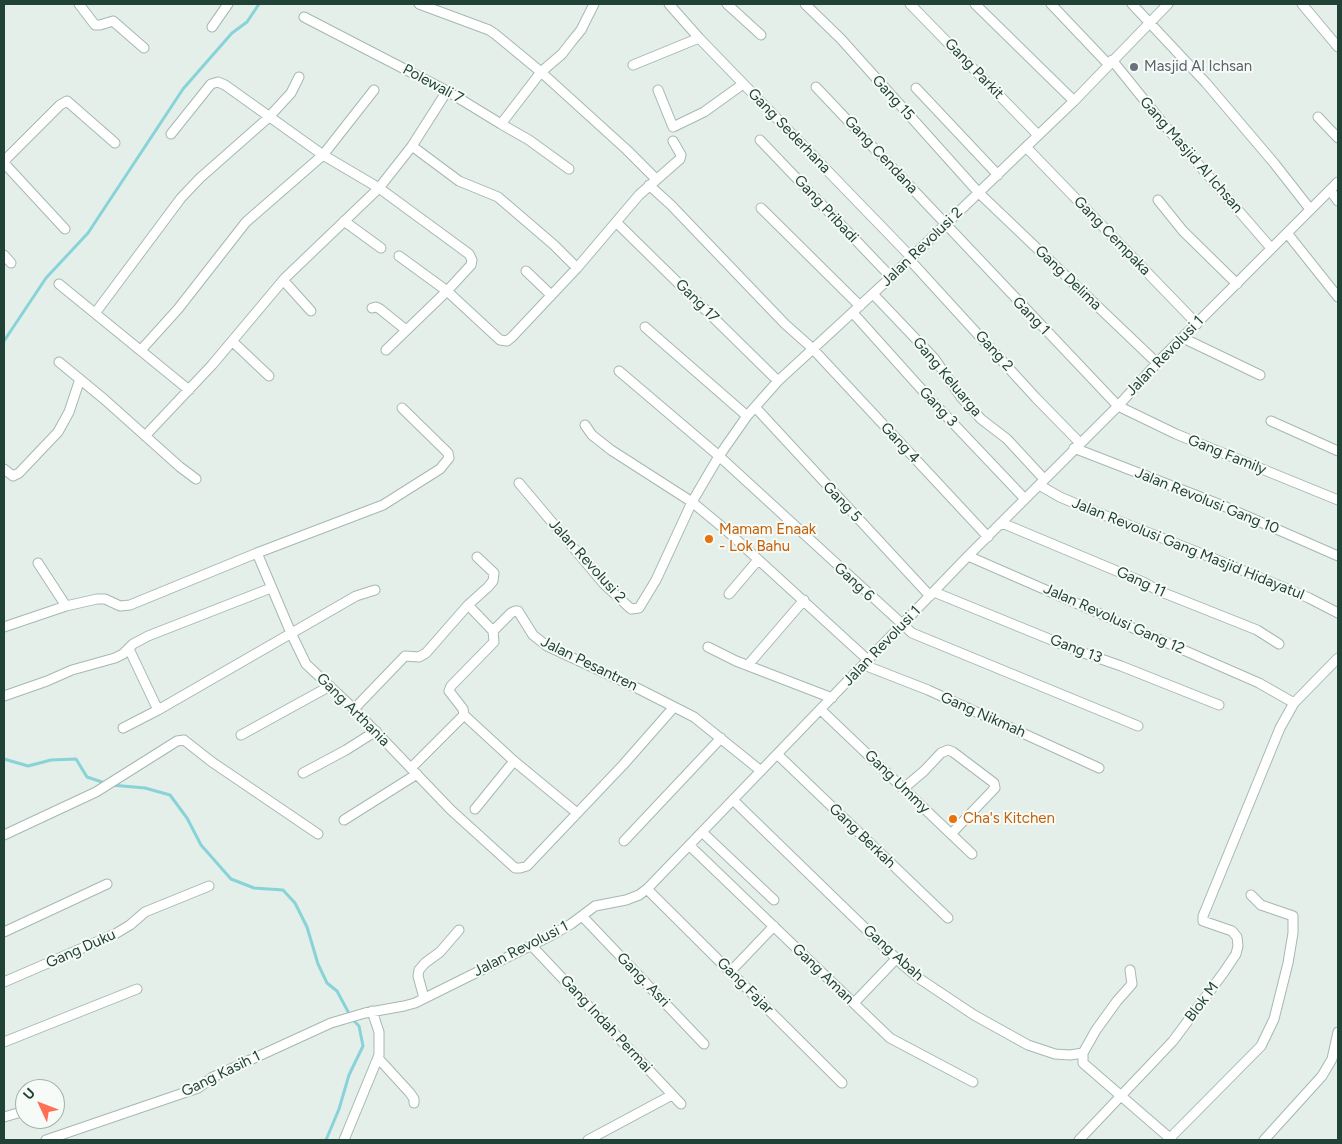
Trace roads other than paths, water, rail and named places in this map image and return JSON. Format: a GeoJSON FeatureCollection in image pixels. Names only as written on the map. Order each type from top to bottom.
{"type":"FeatureCollection","features":[{"type":"Feature","properties":{"kind":"street"},"geometry":{"type":"LineString","coordinates":[[79,4],[95,25],[113,21],[144,48]]}},
{"type":"Feature","properties":{"kind":"street"},"geometry":{"type":"LineString","coordinates":[[212,27],[228,4]]}},
{"type":"Feature","properties":{"kind":"street","name":"Gang 4"},"geometry":{"type":"LineString","coordinates":[[419,4],[489,30],[541,72],[627,150],[653,182],[786,324],[812,348],[988,537]]}},
{"type":"Feature","properties":{"kind":"street"},"geometry":{"type":"LineString","coordinates":[[501,124],[541,72],[562,54],[572,42],[581,30],[592,4]]}},
{"type":"Feature","properties":{"kind":"street","name":"Gang Sederhana"},"geometry":{"type":"LineString","coordinates":[[669,4],[699,38],[910,258]]}},
{"type":"Feature","properties":{"kind":"street"},"geometry":{"type":"LineString","coordinates":[[727,4],[761,35]]}},
{"type":"Feature","properties":{"kind":"street","name":"Gang Parkit"},"geometry":{"type":"LineString","coordinates":[[910,4],[1038,135]]}},
{"type":"Feature","properties":{"kind":"street"},"geometry":{"type":"LineString","coordinates":[[975,4],[1074,101]]}},
{"type":"Feature","properties":{"kind":"street","name":"Gang Masjid Al Ichsan"},"geometry":{"type":"LineString","coordinates":[[1051,4],[1110,62],[1271,248]]}},
{"type":"Feature","properties":{"kind":"street"},"geometry":{"type":"LineString","coordinates":[[1132,4],[1206,84],[1274,163],[1310,209]]}},
{"type":"Feature","properties":{"kind":"street","name":"Jalan Revolusi 2"},"geometry":{"type":"LineString","coordinates":[[519,483],[604,584],[631,609],[639,608],[656,580],[692,502],[719,456],[747,416],[778,381],[812,348],[873,294],[1026,148],[1168,4]]}},
{"type":"Feature","properties":{"kind":"street"},"geometry":{"type":"LineString","coordinates":[[1302,4],[1338,47]]}},
{"type":"Feature","properties":{"kind":"street","name":"Gang 15"},"geometry":{"type":"LineString","coordinates":[[809,5],[979,193]]}},
{"type":"Feature","properties":{"kind":"street","name":"Polewali 7"},"geometry":{"type":"LineString","coordinates":[[304,17],[447,90],[529,140],[569,169]]}},
{"type":"Feature","properties":{"kind":"street"},"geometry":{"type":"LineString","coordinates":[[633,65],[699,38]]}},
{"type":"Feature","properties":{"kind":"street"},"geometry":{"type":"LineString","coordinates":[[96,312],[181,198],[200,178],[268,118],[291,94],[299,77]]}},
{"type":"Feature","properties":{"kind":"street"},"geometry":{"type":"LineString","coordinates":[[171,134],[211,84],[218,82],[226,85],[268,118],[322,156],[379,188],[433,227],[471,258],[470,265],[447,291],[386,350]]}},
{"type":"Feature","properties":{"kind":"street"},"geometry":{"type":"LineString","coordinates":[[658,90],[673,127],[704,112],[743,84]]}},
{"type":"Feature","properties":{"kind":"street","name":"Gang Cendana"},"geometry":{"type":"LineString","coordinates":[[816,87],[945,224]]}},
{"type":"Feature","properties":{"kind":"street"},"geometry":{"type":"LineString","coordinates":[[916,88],[998,174]]}},
{"type":"Feature","properties":{"kind":"street"},"geometry":{"type":"LineString","coordinates":[[141,350],[178,309],[246,222],[322,156],[374,90]]}},
{"type":"Feature","properties":{"kind":"street"},"geometry":{"type":"LineString","coordinates":[[145,436],[232,341],[283,280],[379,188],[412,146],[447,90]]}},
{"type":"Feature","properties":{"kind":"street"},"geometry":{"type":"LineString","coordinates":[[65,229],[4,162],[60,105],[67,101],[115,143]]}},
{"type":"Feature","properties":{"kind":"street"},"geometry":{"type":"LineString","coordinates":[[1318,117],[1338,138]]}},
{"type":"Feature","properties":{"kind":"street","name":"Gang Pribadi"},"geometry":{"type":"LineString","coordinates":[[760,140],[891,277]]}},
{"type":"Feature","properties":{"kind":"street"},"geometry":{"type":"LineString","coordinates":[[399,256],[447,291],[500,340],[507,341],[577,268],[653,182],[680,159],[681,155],[673,141]]}},
{"type":"Feature","properties":{"kind":"street"},"geometry":{"type":"LineString","coordinates":[[412,146],[459,181],[498,197],[554,245],[577,268]]}},
{"type":"Feature","properties":{"kind":"street","name":"Gang Cempaka"},"geometry":{"type":"LineString","coordinates":[[1026,148],[1197,324]]}},
{"type":"Feature","properties":{"kind":"street","name":"Jalan Revolusi 1"},"geometry":{"type":"LineString","coordinates":[[368,1012],[404,1006],[424,998],[561,930],[595,906],[626,900],[639,895],[647,889],[968,556],[1338,182]]}},
{"type":"Feature","properties":{"kind":"street"},"geometry":{"type":"LineString","coordinates":[[1330,190],[1338,201]]}},
{"type":"Feature","properties":{"kind":"street","name":"Gang Delima"},"geometry":{"type":"LineString","coordinates":[[979,193],[1157,363]]}},
{"type":"Feature","properties":{"kind":"street"},"geometry":{"type":"LineString","coordinates":[[1158,200],[1183,231],[1237,284]]}},
{"type":"Feature","properties":{"kind":"street","name":"Gang 3"},"geometry":{"type":"LineString","coordinates":[[761,208],[856,309],[932,401],[1026,499]]}},
{"type":"Feature","properties":{"kind":"street"},"geometry":{"type":"LineString","coordinates":[[344,221],[381,248]]}},
{"type":"Feature","properties":{"kind":"street","name":"Gang 17"},"geometry":{"type":"LineString","coordinates":[[616,222],[778,381]]}},
{"type":"Feature","properties":{"kind":"street","name":"Gang 1"},"geometry":{"type":"LineString","coordinates":[[945,224],[1118,406]]}},
{"type":"Feature","properties":{"kind":"street"},"geometry":{"type":"LineString","coordinates":[[1287,233],[1338,297]]}},
{"type":"Feature","properties":{"kind":"street"},"geometry":{"type":"LineString","coordinates":[[4,255],[11,263]]}},
{"type":"Feature","properties":{"kind":"street","name":"Gang 2"},"geometry":{"type":"LineString","coordinates":[[910,258],[1077,446]]}},
{"type":"Feature","properties":{"kind":"street"},"geometry":{"type":"LineString","coordinates":[[526,271],[551,295]]}},
{"type":"Feature","properties":{"kind":"street"},"geometry":{"type":"LineString","coordinates":[[283,280],[311,311]]}},
{"type":"Feature","properties":{"kind":"street"},"geometry":{"type":"LineString","coordinates":[[59,284],[96,312],[188,390]]}},
{"type":"Feature","properties":{"kind":"street","name":"Gang Keluarga"},"geometry":{"type":"LineString","coordinates":[[873,294],[934,358],[961,397],[981,419],[1007,439],[1042,482]]}},
{"type":"Feature","properties":{"kind":"street"},"geometry":{"type":"LineString","coordinates":[[372,308],[380,309],[406,330]]}},
{"type":"Feature","properties":{"kind":"street"},"geometry":{"type":"LineString","coordinates":[[645,328],[747,416]]}},
{"type":"Feature","properties":{"kind":"street"},"geometry":{"type":"LineString","coordinates":[[1183,338],[1260,375]]}},
{"type":"Feature","properties":{"kind":"street"},"geometry":{"type":"LineString","coordinates":[[232,341],[269,376]]}},
{"type":"Feature","properties":{"kind":"street"},"geometry":{"type":"LineString","coordinates":[[59,362],[104,398],[180,468],[196,479]]}},
{"type":"Feature","properties":{"kind":"street","name":"Gang 6"},"geometry":{"type":"LineString","coordinates":[[619,371],[719,456],[902,626]]}},
{"type":"Feature","properties":{"kind":"street"},"geometry":{"type":"LineString","coordinates":[[4,469],[13,476],[19,473],[58,432],[69,412],[80,379]]}},
{"type":"Feature","properties":{"kind":"street","name":"Gang Family"},"geometry":{"type":"LineString","coordinates":[[1118,406],[1176,434],[1338,500]]}},
{"type":"Feature","properties":{"kind":"street","name":"Gang 5"},"geometry":{"type":"LineString","coordinates":[[755,407],[932,594]]}},
{"type":"Feature","properties":{"kind":"street"},"geometry":{"type":"LineString","coordinates":[[4,627],[66,606],[97,599],[105,599],[120,606],[130,605],[257,553],[383,505],[440,469],[449,458],[448,453],[402,408]]}},
{"type":"Feature","properties":{"kind":"street"},"geometry":{"type":"LineString","coordinates":[[1271,421],[1338,451]]}},
{"type":"Feature","properties":{"kind":"street"},"geometry":{"type":"LineString","coordinates":[[585,425],[592,435],[611,450],[692,502],[804,600],[838,632],[866,663]]}},
{"type":"Feature","properties":{"kind":"street","name":"Jalan Revolusi Gang 10"},"geometry":{"type":"LineString","coordinates":[[1077,446],[1226,507],[1338,556]]}},
{"type":"Feature","properties":{"kind":"street","name":"Jalan Revolusi Gang Masjid Hidayatul"},"geometry":{"type":"LineString","coordinates":[[1042,482],[1060,497],[1223,562],[1338,612]]}},
{"type":"Feature","properties":{"kind":"street","name":"Gang 11"},"geometry":{"type":"LineString","coordinates":[[1002,523],[1144,582],[1159,591],[1257,630],[1279,644]]}},
{"type":"Feature","properties":{"kind":"street","name":"Gang Arthania"},"geometry":{"type":"LineString","coordinates":[[257,553],[306,664],[376,731],[451,810],[515,868],[526,866],[623,765],[674,707]]}},
{"type":"Feature","properties":{"kind":"street","name":"Jalan Revolusi Gang 12"},"geometry":{"type":"LineString","coordinates":[[968,556],[1259,683],[1294,703]]}},
{"type":"Feature","properties":{"kind":"street"},"geometry":{"type":"LineString","coordinates":[[354,709],[405,656],[420,656],[426,653],[468,605],[488,587],[494,577],[494,573],[477,557]]}},
{"type":"Feature","properties":{"kind":"street"},"geometry":{"type":"LineString","coordinates":[[729,594],[758,560]]}},
{"type":"Feature","properties":{"kind":"street"},"geometry":{"type":"LineString","coordinates":[[38,563],[66,606]]}},
{"type":"Feature","properties":{"kind":"street"},"geometry":{"type":"LineString","coordinates":[[4,696],[72,670],[106,662],[123,654],[134,644],[148,636],[271,588]]}},
{"type":"Feature","properties":{"kind":"street"},"geometry":{"type":"LineString","coordinates":[[124,728],[356,596],[375,590]]}},
{"type":"Feature","properties":{"kind":"street","name":"Gang 13"},"geometry":{"type":"LineString","coordinates":[[932,594],[1219,705]]}},
{"type":"Feature","properties":{"kind":"street"},"geometry":{"type":"LineString","coordinates":[[748,665],[804,600]]}},
{"type":"Feature","properties":{"kind":"street"},"geometry":{"type":"LineString","coordinates":[[468,605],[493,631],[494,642],[449,690],[463,709],[464,715],[514,761],[577,813]]}},
{"type":"Feature","properties":{"kind":"street","name":"Jalan Pesantren"},"geometry":{"type":"LineString","coordinates":[[493,631],[511,613],[518,611],[533,635],[546,646],[674,707]]}},
{"type":"Feature","properties":{"kind":"street"},"geometry":{"type":"LineString","coordinates":[[902,626],[928,641],[1138,726]]}},
{"type":"Feature","properties":{"kind":"street"},"geometry":{"type":"LineString","coordinates":[[708,647],[736,661],[832,698]]}},
{"type":"Feature","properties":{"kind":"street"},"geometry":{"type":"LineString","coordinates":[[129,649],[158,710]]}},
{"type":"Feature","properties":{"kind":"street"},"geometry":{"type":"LineString","coordinates":[[1294,703],[1338,658]]}},
{"type":"Feature","properties":{"kind":"street","name":"Gang Nikmah"},"geometry":{"type":"LineString","coordinates":[[866,663],[1099,768]]}},
{"type":"Feature","properties":{"kind":"street"},"geometry":{"type":"LineString","coordinates":[[241,735],[330,686]]}},
{"type":"Feature","properties":{"kind":"street","name":"Blok M"},"geometry":{"type":"LineString","coordinates":[[1122,1096],[1173,1041],[1236,954],[1238,946],[1237,936],[1232,931],[1203,921],[1203,916],[1280,728],[1294,703]]}},
{"type":"Feature","properties":{"kind":"street"},"geometry":{"type":"LineString","coordinates":[[674,707],[694,717],[761,771]]}},
{"type":"Feature","properties":{"kind":"street","name":"Gang Ummy"},"geometry":{"type":"LineString","coordinates":[[821,710],[972,854]]}},
{"type":"Feature","properties":{"kind":"street"},"geometry":{"type":"LineString","coordinates":[[344,820],[414,771],[464,715]]}},
{"type":"Feature","properties":{"kind":"street"},"geometry":{"type":"LineString","coordinates":[[303,773],[346,750],[376,731]]}},
{"type":"Feature","properties":{"kind":"street"},"geometry":{"type":"LineString","coordinates":[[624,841],[721,738]]}},
{"type":"Feature","properties":{"kind":"street"},"geometry":{"type":"LineString","coordinates":[[4,835],[105,787],[177,741],[184,740],[212,762],[318,834]]}},
{"type":"Feature","properties":{"kind":"street"},"geometry":{"type":"LineString","coordinates":[[904,788],[944,750],[953,752],[994,783],[995,788],[951,834]]}},
{"type":"Feature","properties":{"kind":"street","name":"Gang Berkah"},"geometry":{"type":"LineString","coordinates":[[777,754],[948,918]]}},
{"type":"Feature","properties":{"kind":"street"},"geometry":{"type":"LineString","coordinates":[[475,809],[514,761]]}},
{"type":"Feature","properties":{"kind":"street","name":"Gang Abah"},"geometry":{"type":"LineString","coordinates":[[733,800],[896,959],[936,991],[1028,1045],[1055,1054],[1083,1058]]}},
{"type":"Feature","properties":{"kind":"street"},"geometry":{"type":"LineString","coordinates":[[702,832],[774,900]]}},
{"type":"Feature","properties":{"kind":"street","name":"Gang Aman"},"geometry":{"type":"LineString","coordinates":[[690,846],[890,1038],[973,1082]]}},
{"type":"Feature","properties":{"kind":"street"},"geometry":{"type":"LineString","coordinates":[[4,932],[107,884]]}},
{"type":"Feature","properties":{"kind":"street","name":"Gang Duku"},"geometry":{"type":"LineString","coordinates":[[4,982],[115,934],[130,926],[145,912],[209,886]]}},
{"type":"Feature","properties":{"kind":"street","name":"Gang Fajar"},"geometry":{"type":"LineString","coordinates":[[647,889],[842,1083]]}},
{"type":"Feature","properties":{"kind":"street"},"geometry":{"type":"LineString","coordinates":[[1130,970],[1132,984],[1096,1030],[1083,1058],[1170,1140],[1261,1046],[1274,1019],[1288,963],[1293,933],[1293,916],[1261,905],[1251,895]]}},
{"type":"Feature","properties":{"kind":"street","name":"Gang. Asri"},"geometry":{"type":"LineString","coordinates":[[582,916],[704,1044]]}},
{"type":"Feature","properties":{"kind":"street"},"geometry":{"type":"LineString","coordinates":[[731,971],[774,926]]}},
{"type":"Feature","properties":{"kind":"street"},"geometry":{"type":"LineString","coordinates":[[424,998],[418,970],[440,952],[459,930]]}},
{"type":"Feature","properties":{"kind":"street","name":"Gang Indah Permai"},"geometry":{"type":"LineString","coordinates":[[531,944],[681,1104]]}},
{"type":"Feature","properties":{"kind":"street"},"geometry":{"type":"LineString","coordinates":[[854,1004],[896,959]]}},
{"type":"Feature","properties":{"kind":"street"},"geometry":{"type":"LineString","coordinates":[[4,1042],[137,989]]}},
{"type":"Feature","properties":{"kind":"street"},"geometry":{"type":"LineString","coordinates":[[344,1140],[380,1050],[379,1032],[368,1012]]}},
{"type":"Feature","properties":{"kind":"street","name":"Gang Kasih 1"},"geometry":{"type":"LineString","coordinates":[[46,1140],[198,1088],[213,1077],[331,1023],[368,1012]]}},
{"type":"Feature","properties":{"kind":"street"},"geometry":{"type":"LineString","coordinates":[[1264,1140],[1322,1076],[1332,1059],[1338,1032]]}},
{"type":"Feature","properties":{"kind":"street"},"geometry":{"type":"LineString","coordinates":[[378,1058],[410,1093],[414,1103]]}},
{"type":"Feature","properties":{"kind":"street"},"geometry":{"type":"LineString","coordinates":[[588,1140],[672,1095]]}},
{"type":"Feature","properties":{"kind":"street"},"geometry":{"type":"LineString","coordinates":[[1079,1140],[1122,1096]]}},
{"type":"Feature","properties":{"kind":"waterway"},"geometry":{"type":"LineString","coordinates":[[4,341],[46,278],[88,233],[183,89],[232,33],[247,22],[259,4]]}},
{"type":"Feature","properties":{"kind":"waterway"},"geometry":{"type":"LineString","coordinates":[[4,759],[28,766],[51,760],[76,759],[87,777],[105,783]]}},
{"type":"Feature","properties":{"kind":"waterway"},"geometry":{"type":"LineString","coordinates":[[111,785],[145,788],[170,795],[187,818],[201,845],[231,879],[254,888],[283,890],[295,903],[307,927],[318,964],[327,983],[337,991],[352,1019],[359,1026],[363,1046],[349,1075],[339,1109],[326,1140]]}},
{"type":"Feature","properties":{"kind":"place","name":"Masjid Al Ichsan"},"geometry":{"type":"Point","coordinates":[1134,67]}},
{"type":"Feature","properties":{"kind":"place","name":"Mamam Enaak - Lok Bahu"},"geometry":{"type":"Point","coordinates":[709,539]}},
{"type":"Feature","properties":{"kind":"place","name":"Cha's Kitchen"},"geometry":{"type":"Point","coordinates":[953,819]}}]}
